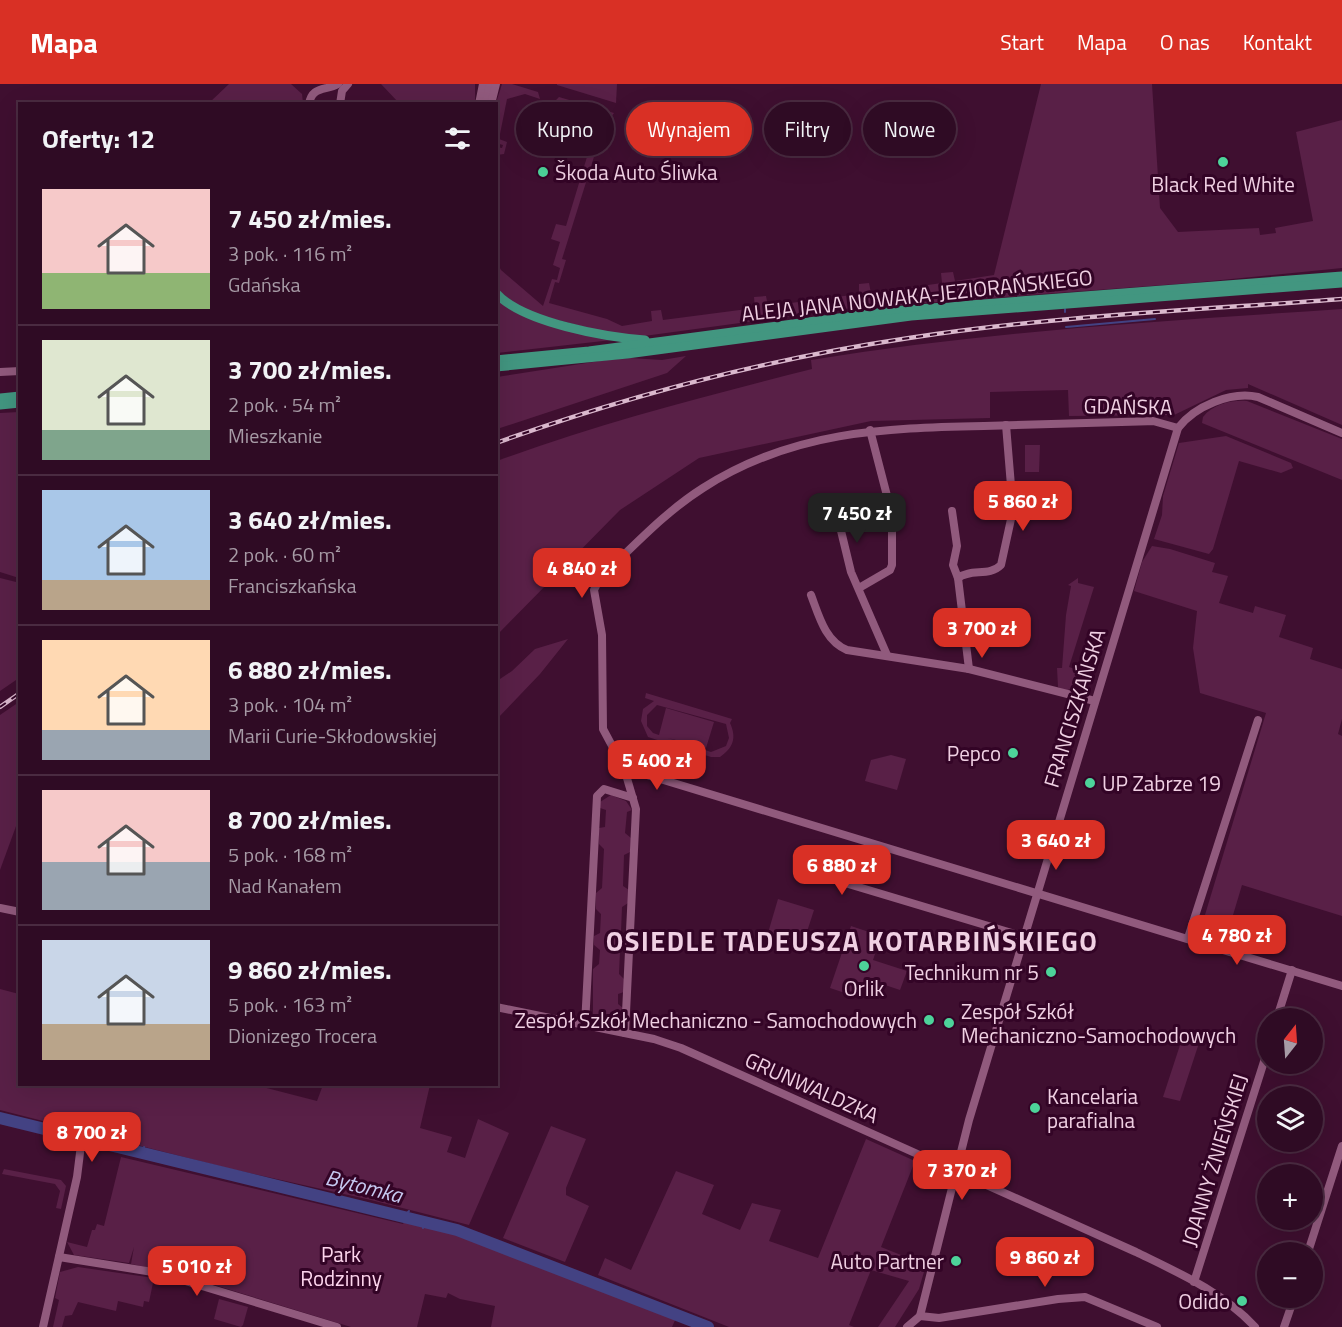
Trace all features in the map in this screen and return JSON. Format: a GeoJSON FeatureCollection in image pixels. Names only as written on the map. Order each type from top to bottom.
{"type":"FeatureCollection","features":[{"type":"Feature","properties":{"kind":"main road","name":"ALEJA JANA NOWAKA-JEZIORAŃSKIEGO"},"geometry":{"type":"LineString","coordinates":[[498,360],[677,340],[886,312],[1342,276]]}},
{"type":"Feature","properties":{"kind":"main road","name":"ALEJA JANA NOWAKA-JEZIORAŃSKIEGO"},"geometry":{"type":"LineString","coordinates":[[498,367],[589,358],[921,315],[1342,283]]}},
{"type":"Feature","properties":{"kind":"main road"},"geometry":{"type":"LineString","coordinates":[[498,295],[515,309],[548,321],[620,338],[677,340]]}},
{"type":"Feature","properties":{"kind":"main road"},"geometry":{"type":"LineString","coordinates":[[0,398],[18,396]]}},
{"type":"Feature","properties":{"kind":"main road"},"geometry":{"type":"LineString","coordinates":[[0,405],[18,403]]}},
{"type":"Feature","properties":{"kind":"street"},"geometry":{"type":"LineString","coordinates":[[309,102],[311,95],[317,90],[338,84]]}},
{"type":"Feature","properties":{"kind":"street"},"geometry":{"type":"LineString","coordinates":[[340,102],[342,91],[348,84]]}},
{"type":"Feature","properties":{"kind":"street"},"geometry":{"type":"LineString","coordinates":[[478,84],[482,101]]}},
{"type":"Feature","properties":{"kind":"street"},"geometry":{"type":"LineString","coordinates":[[482,101],[483,84]]}},
{"type":"Feature","properties":{"kind":"street"},"geometry":{"type":"LineString","coordinates":[[482,101],[490,84]]}},
{"type":"Feature","properties":{"kind":"street"},"geometry":{"type":"LineString","coordinates":[[492,102],[496,84]]}},
{"type":"Feature","properties":{"kind":"street"},"geometry":{"type":"LineString","coordinates":[[329,88],[336,93],[340,102]]}},
{"type":"Feature","properties":{"kind":"street"},"geometry":{"type":"LineString","coordinates":[[0,372],[18,370]]}},
{"type":"Feature","properties":{"kind":"street","name":"GDAŃSKA"},"geometry":{"type":"LineString","coordinates":[[624,768],[603,729],[602,635],[595,586],[600,578],[664,518],[705,487],[747,465],[792,447],[827,437],[870,430],[1154,421],[1178,428],[1214,402],[1244,395],[1258,397],[1342,433]]}},
{"type":"Feature","properties":{"kind":"street"},"geometry":{"type":"LineString","coordinates":[[958,578],[963,574],[996,571],[1001,565],[1013,510],[1006,425]]}},
{"type":"Feature","properties":{"kind":"street","name":"FRANCISZKAŃSKA"},"geometry":{"type":"LineString","coordinates":[[920,1316],[933,1273],[955,1170],[1022,936],[1178,428]]}},
{"type":"Feature","properties":{"kind":"street"},"geometry":{"type":"LineString","coordinates":[[859,588],[890,570],[892,566],[892,515],[870,430]]}},
{"type":"Feature","properties":{"kind":"street"},"geometry":{"type":"LineString","coordinates":[[835,506],[844,546],[887,655]]}},
{"type":"Feature","properties":{"kind":"street"},"geometry":{"type":"LineString","coordinates":[[952,512],[957,546],[953,565],[958,578],[969,669]]}},
{"type":"Feature","properties":{"kind":"street"},"geometry":{"type":"LineString","coordinates":[[811,595],[823,625],[837,646],[854,652],[887,655],[969,669],[1095,701]]}},
{"type":"Feature","properties":{"kind":"street"},"geometry":{"type":"LineString","coordinates":[[1188,938],[1258,720]]}},
{"type":"Feature","properties":{"kind":"street"},"geometry":{"type":"LineString","coordinates":[[624,768],[636,809],[626,1033]]}},
{"type":"Feature","properties":{"kind":"street"},"geometry":{"type":"LineString","coordinates":[[624,768],[1036,891],[1342,986]]}},
{"type":"Feature","properties":{"kind":"street"},"geometry":{"type":"LineString","coordinates":[[585,1025],[597,796],[604,789],[633,798]]}},
{"type":"Feature","properties":{"kind":"street"},"geometry":{"type":"LineString","coordinates":[[805,871],[1022,936]]}},
{"type":"Feature","properties":{"kind":"street"},"geometry":{"type":"LineString","coordinates":[[0,908],[18,912]]}},
{"type":"Feature","properties":{"kind":"street"},"geometry":{"type":"LineString","coordinates":[[1280,1008],[1292,970]]}},
{"type":"Feature","properties":{"kind":"street","name":"GRUNWALDZKA"},"geometry":{"type":"LineString","coordinates":[[498,1007],[626,1033],[681,1048],[1110,1240],[1194,1282],[1235,1308],[1255,1327]]}},
{"type":"Feature","properties":{"kind":"street","name":"JOANNY ŻNIEŃSKIEJ"},"geometry":{"type":"LineString","coordinates":[[1194,1282],[1260,1074]]}},
{"type":"Feature","properties":{"kind":"street"},"geometry":{"type":"LineString","coordinates":[[43,1327],[81,1145]]}},
{"type":"Feature","properties":{"kind":"street"},"geometry":{"type":"LineString","coordinates":[[1311,1242],[1342,1146]]}},
{"type":"Feature","properties":{"kind":"street"},"geometry":{"type":"LineString","coordinates":[[59,1257],[159,1273],[309,1323],[337,1327]]}},
{"type":"Feature","properties":{"kind":"street"},"geometry":{"type":"LineString","coordinates":[[907,1327],[920,1316],[945,1317],[1072,1297],[1094,1300],[1157,1327]]}},
{"type":"Feature","properties":{"kind":"street"},"geometry":{"type":"LineString","coordinates":[[1284,1327],[1291,1308]]}},
{"type":"Feature","properties":{"kind":"green space"},"geometry":{"type":"Polygon","coordinates":[[[229,84],[291,84],[302,94],[303,102],[210,102],[229,84]]]}},
{"type":"Feature","properties":{"kind":"green space"},"geometry":{"type":"Polygon","coordinates":[[[381,84],[475,84],[475,102],[398,102],[381,84]]]}},
{"type":"Feature","properties":{"kind":"green space"},"geometry":{"type":"Polygon","coordinates":[[[502,84],[512,84],[538,92],[540,99],[525,94],[507,99],[499,139],[507,142],[504,154],[498,155],[498,147],[502,148],[503,145],[498,144],[496,102],[502,84]]]}},
{"type":"Feature","properties":{"kind":"green space"},"geometry":{"type":"Polygon","coordinates":[[[617,84],[616,103],[614,102],[557,85],[617,84]]]}},
{"type":"Feature","properties":{"kind":"green space"},"geometry":{"type":"Polygon","coordinates":[[[1041,84],[1152,84],[1160,208],[1178,232],[1259,228],[1260,235],[1276,233],[1275,228],[1313,221],[1296,132],[1342,120],[1342,268],[1191,283],[844,309],[644,336],[609,333],[534,314],[519,307],[498,290],[498,265],[501,270],[543,306],[552,279],[557,280],[560,268],[553,265],[560,242],[551,239],[556,224],[566,226],[587,156],[594,156],[562,259],[566,260],[559,283],[555,282],[549,303],[607,319],[622,326],[652,321],[651,311],[661,310],[663,320],[755,308],[754,297],[766,296],[768,306],[859,294],[859,284],[869,283],[871,293],[942,283],[941,273],[953,272],[955,281],[994,275],[1041,84]]]}},
{"type":"Feature","properties":{"kind":"green space"},"geometry":{"type":"Polygon","coordinates":[[[559,97],[576,102],[554,102],[559,97]]]}},
{"type":"Feature","properties":{"kind":"green space"},"geometry":{"type":"Polygon","coordinates":[[[498,299],[536,321],[612,340],[498,353],[498,299]]]}},
{"type":"Feature","properties":{"kind":"green space"},"geometry":{"type":"Polygon","coordinates":[[[1342,309],[1342,425],[1248,384],[1248,388],[1226,390],[1174,415],[1069,416],[1068,390],[990,392],[990,418],[871,421],[699,458],[620,510],[498,634],[498,461],[614,422],[812,369],[811,360],[943,341],[1142,323],[1342,309]]]}},
{"type":"Feature","properties":{"kind":"green space"},"geometry":{"type":"Polygon","coordinates":[[[686,356],[667,373],[498,429],[498,377],[606,360],[630,358],[662,360],[686,356]]]}},
{"type":"Feature","properties":{"kind":"green space"},"geometry":{"type":"Polygon","coordinates":[[[1235,401],[1247,401],[1342,439],[1342,480],[1202,423],[1203,417],[1217,406],[1235,401]]]}},
{"type":"Feature","properties":{"kind":"green space"},"geometry":{"type":"Polygon","coordinates":[[[18,412],[18,578],[0,572],[0,413],[18,412]]]}},
{"type":"Feature","properties":{"kind":"green space"},"geometry":{"type":"Polygon","coordinates":[[[1226,436],[1291,463],[1293,468],[1281,473],[1239,461],[1213,549],[1209,554],[1154,539],[1162,515],[1163,496],[1179,443],[1226,436]]]}},
{"type":"Feature","properties":{"kind":"green space"},"geometry":{"type":"Polygon","coordinates":[[[1025,445],[1040,445],[1039,472],[1025,472],[1025,445]]]}},
{"type":"Feature","properties":{"kind":"green space"},"geometry":{"type":"Polygon","coordinates":[[[1152,546],[1215,563],[1212,572],[1228,576],[1219,603],[1253,613],[1255,606],[1286,615],[1279,637],[1313,648],[1310,659],[1342,669],[1342,719],[1338,734],[1342,736],[1342,916],[1242,885],[1224,945],[1198,938],[1266,713],[1200,693],[1193,648],[1197,611],[1134,591],[1142,562],[1152,546]]]}},
{"type":"Feature","properties":{"kind":"green space"},"geometry":{"type":"Polygon","coordinates":[[[0,578],[18,582],[18,679],[0,691],[0,578]]]}},
{"type":"Feature","properties":{"kind":"green space"},"geometry":{"type":"Polygon","coordinates":[[[1078,578],[1078,583],[1094,587],[1069,667],[1078,670],[1072,688],[1066,691],[1058,687],[1057,668],[1062,668],[1066,615],[1071,586],[1068,585],[1078,578]]]}},
{"type":"Feature","properties":{"kind":"green space"},"geometry":{"type":"Polygon","coordinates":[[[568,639],[540,674],[498,718],[498,680],[512,671],[535,649],[568,639]]]}},
{"type":"Feature","properties":{"kind":"green space"},"geometry":{"type":"Polygon","coordinates":[[[646,693],[732,719],[730,723],[733,733],[731,746],[720,757],[711,757],[648,737],[641,721],[643,709],[654,701],[645,698],[646,693]],[[657,705],[647,715],[647,726],[653,733],[659,735],[666,708],[714,722],[706,748],[668,738],[711,752],[726,746],[729,738],[726,724],[657,705]]]}},
{"type":"Feature","properties":{"kind":"green space"},"geometry":{"type":"Polygon","coordinates":[[[18,703],[18,821],[0,870],[0,715],[18,703]]]}},
{"type":"Feature","properties":{"kind":"green space"},"geometry":{"type":"Polygon","coordinates":[[[891,755],[906,759],[897,790],[865,781],[871,760],[891,755]]]}},
{"type":"Feature","properties":{"kind":"green space"},"geometry":{"type":"Polygon","coordinates":[[[611,795],[626,801],[632,810],[627,812],[625,833],[631,838],[630,852],[624,855],[623,886],[629,890],[628,903],[622,907],[621,932],[626,937],[626,948],[620,951],[619,974],[624,979],[624,992],[618,994],[618,1004],[623,1008],[622,1019],[617,1026],[593,1020],[593,969],[599,964],[600,950],[594,945],[594,936],[600,933],[601,914],[596,909],[596,893],[602,888],[604,849],[599,844],[599,828],[605,827],[606,810],[600,808],[600,802],[611,795]]]}},
{"type":"Feature","properties":{"kind":"green space"},"geometry":{"type":"Polygon","coordinates":[[[778,899],[814,910],[803,944],[768,933],[778,899]]]}},
{"type":"Feature","properties":{"kind":"green space","name":"Orlik"},"geometry":{"type":"Polygon","coordinates":[[[851,926],[881,936],[873,960],[907,971],[900,990],[867,979],[860,998],[830,988],[851,926]]]}},
{"type":"Feature","properties":{"kind":"green space"},"geometry":{"type":"Polygon","coordinates":[[[0,989],[18,994],[18,1086],[259,1086],[317,1101],[323,1086],[430,1086],[420,1128],[452,1137],[447,1152],[465,1158],[478,1119],[509,1133],[469,1225],[371,1200],[231,1169],[0,1110],[0,989]]]}},
{"type":"Feature","properties":{"kind":"green space"},"geometry":{"type":"Polygon","coordinates":[[[1181,1042],[1198,1046],[1180,1101],[1163,1097],[1181,1042]]]}},
{"type":"Feature","properties":{"kind":"green space"},"geometry":{"type":"Polygon","coordinates":[[[551,1126],[586,1139],[566,1188],[566,1195],[589,1206],[565,1262],[503,1238],[551,1126]]]}},
{"type":"Feature","properties":{"kind":"green space"},"geometry":{"type":"Polygon","coordinates":[[[866,1139],[915,1161],[881,1247],[926,1265],[919,1289],[895,1327],[878,1327],[909,1281],[871,1270],[849,1325],[854,1327],[729,1327],[598,1275],[605,1258],[631,1270],[676,1171],[714,1185],[702,1214],[740,1230],[752,1203],[781,1210],[769,1241],[818,1258],[866,1139]]]}},
{"type":"Feature","properties":{"kind":"green space","name":"Park Rodzinny"},"geometry":{"type":"Polygon","coordinates":[[[121,1157],[403,1224],[405,1220],[448,1231],[676,1318],[672,1327],[491,1327],[495,1306],[460,1299],[448,1293],[446,1298],[425,1294],[417,1327],[351,1327],[175,1273],[131,1264],[134,1247],[129,1263],[74,1255],[67,1242],[87,1247],[92,1230],[95,1230],[97,1224],[104,1226],[121,1157]]]}},
{"type":"Feature","properties":{"kind":"green space"},"geometry":{"type":"Polygon","coordinates":[[[4,1169],[61,1180],[66,1186],[61,1209],[56,1208],[60,1191],[55,1184],[2,1174],[4,1169]]]}},
{"type":"Feature","properties":{"kind":"green space"},"geometry":{"type":"Polygon","coordinates":[[[78,1267],[154,1278],[149,1302],[144,1301],[143,1307],[118,1301],[116,1311],[78,1302],[72,1315],[65,1316],[62,1327],[53,1327],[59,1300],[55,1298],[60,1272],[78,1267]]]}},
{"type":"Feature","properties":{"kind":"green space"},"geometry":{"type":"Polygon","coordinates":[[[219,1299],[248,1307],[241,1327],[214,1319],[219,1299]]]}},
{"type":"Feature","properties":{"kind":"waterway"},"geometry":{"type":"LineString","coordinates":[[1033,287],[1088,285]]}},
{"type":"Feature","properties":{"kind":"waterway"},"geometry":{"type":"LineString","coordinates":[[1066,327],[1155,319]]}},
{"type":"Feature","properties":{"kind":"waterway","name":"Bytomka"},"geometry":{"type":"LineString","coordinates":[[0,1118],[457,1230],[708,1327]]}},
{"type":"Feature","properties":{"kind":"waterway","name":"Bytomka"},"geometry":{"type":"LineString","coordinates":[[142,1153],[144,1147]]}},
{"type":"Feature","properties":{"kind":"waterway"},"geometry":{"type":"LineString","coordinates":[[405,1215],[409,1211]]}},
{"type":"Feature","properties":{"kind":"waterway","name":"Bytomka"},"geometry":{"type":"LineString","coordinates":[[423,1220],[423,1228]]}},
{"type":"Feature","properties":{"kind":"railway"},"geometry":{"type":"LineString","coordinates":[[498,442],[597,409],[700,380],[804,357],[909,338],[963,330],[1125,314],[1342,299]]}},
{"type":"Feature","properties":{"kind":"railway"},"geometry":{"type":"LineString","coordinates":[[0,707],[18,694]]}},
{"type":"Feature","properties":{"kind":"place","name":"Black Red White"},"geometry":{"type":"Point","coordinates":[1223,162]}},
{"type":"Feature","properties":{"kind":"place","name":"Škoda Auto Śliwka"},"geometry":{"type":"Point","coordinates":[543,172]}},
{"type":"Feature","properties":{"kind":"place","name":"Pepco"},"geometry":{"type":"Point","coordinates":[1013,753]}},
{"type":"Feature","properties":{"kind":"place","name":"UP Zabrze 19"},"geometry":{"type":"Point","coordinates":[1090,783]}},
{"type":"Feature","properties":{"kind":"place","name":"Orlik"},"geometry":{"type":"Point","coordinates":[864,966]}},
{"type":"Feature","properties":{"kind":"place","name":"Technikum nr 5"},"geometry":{"type":"Point","coordinates":[1051,972]}},
{"type":"Feature","properties":{"kind":"place","name":"Zespół Szkół Mechaniczno - Samochodowych"},"geometry":{"type":"Point","coordinates":[929,1020]}},
{"type":"Feature","properties":{"kind":"place","name":"Zespół Szkół Mechaniczno-Samochodowych"},"geometry":{"type":"Point","coordinates":[949,1023]}},
{"type":"Feature","properties":{"kind":"place","name":"Kancelaria parafialna"},"geometry":{"type":"Point","coordinates":[1035,1108]}},
{"type":"Feature","properties":{"kind":"place","name":"Auto Partner"},"geometry":{"type":"Point","coordinates":[956,1261]}},
{"type":"Feature","properties":{"kind":"place","name":"Odido"},"geometry":{"type":"Point","coordinates":[1242,1301]}},
{"type":"Feature","properties":{"kind":"district","name":"OSIEDLE TADEUSZA KOTARBIŃSKIEGO"},"geometry":{"type":"Point","coordinates":[852,940]}}]}
